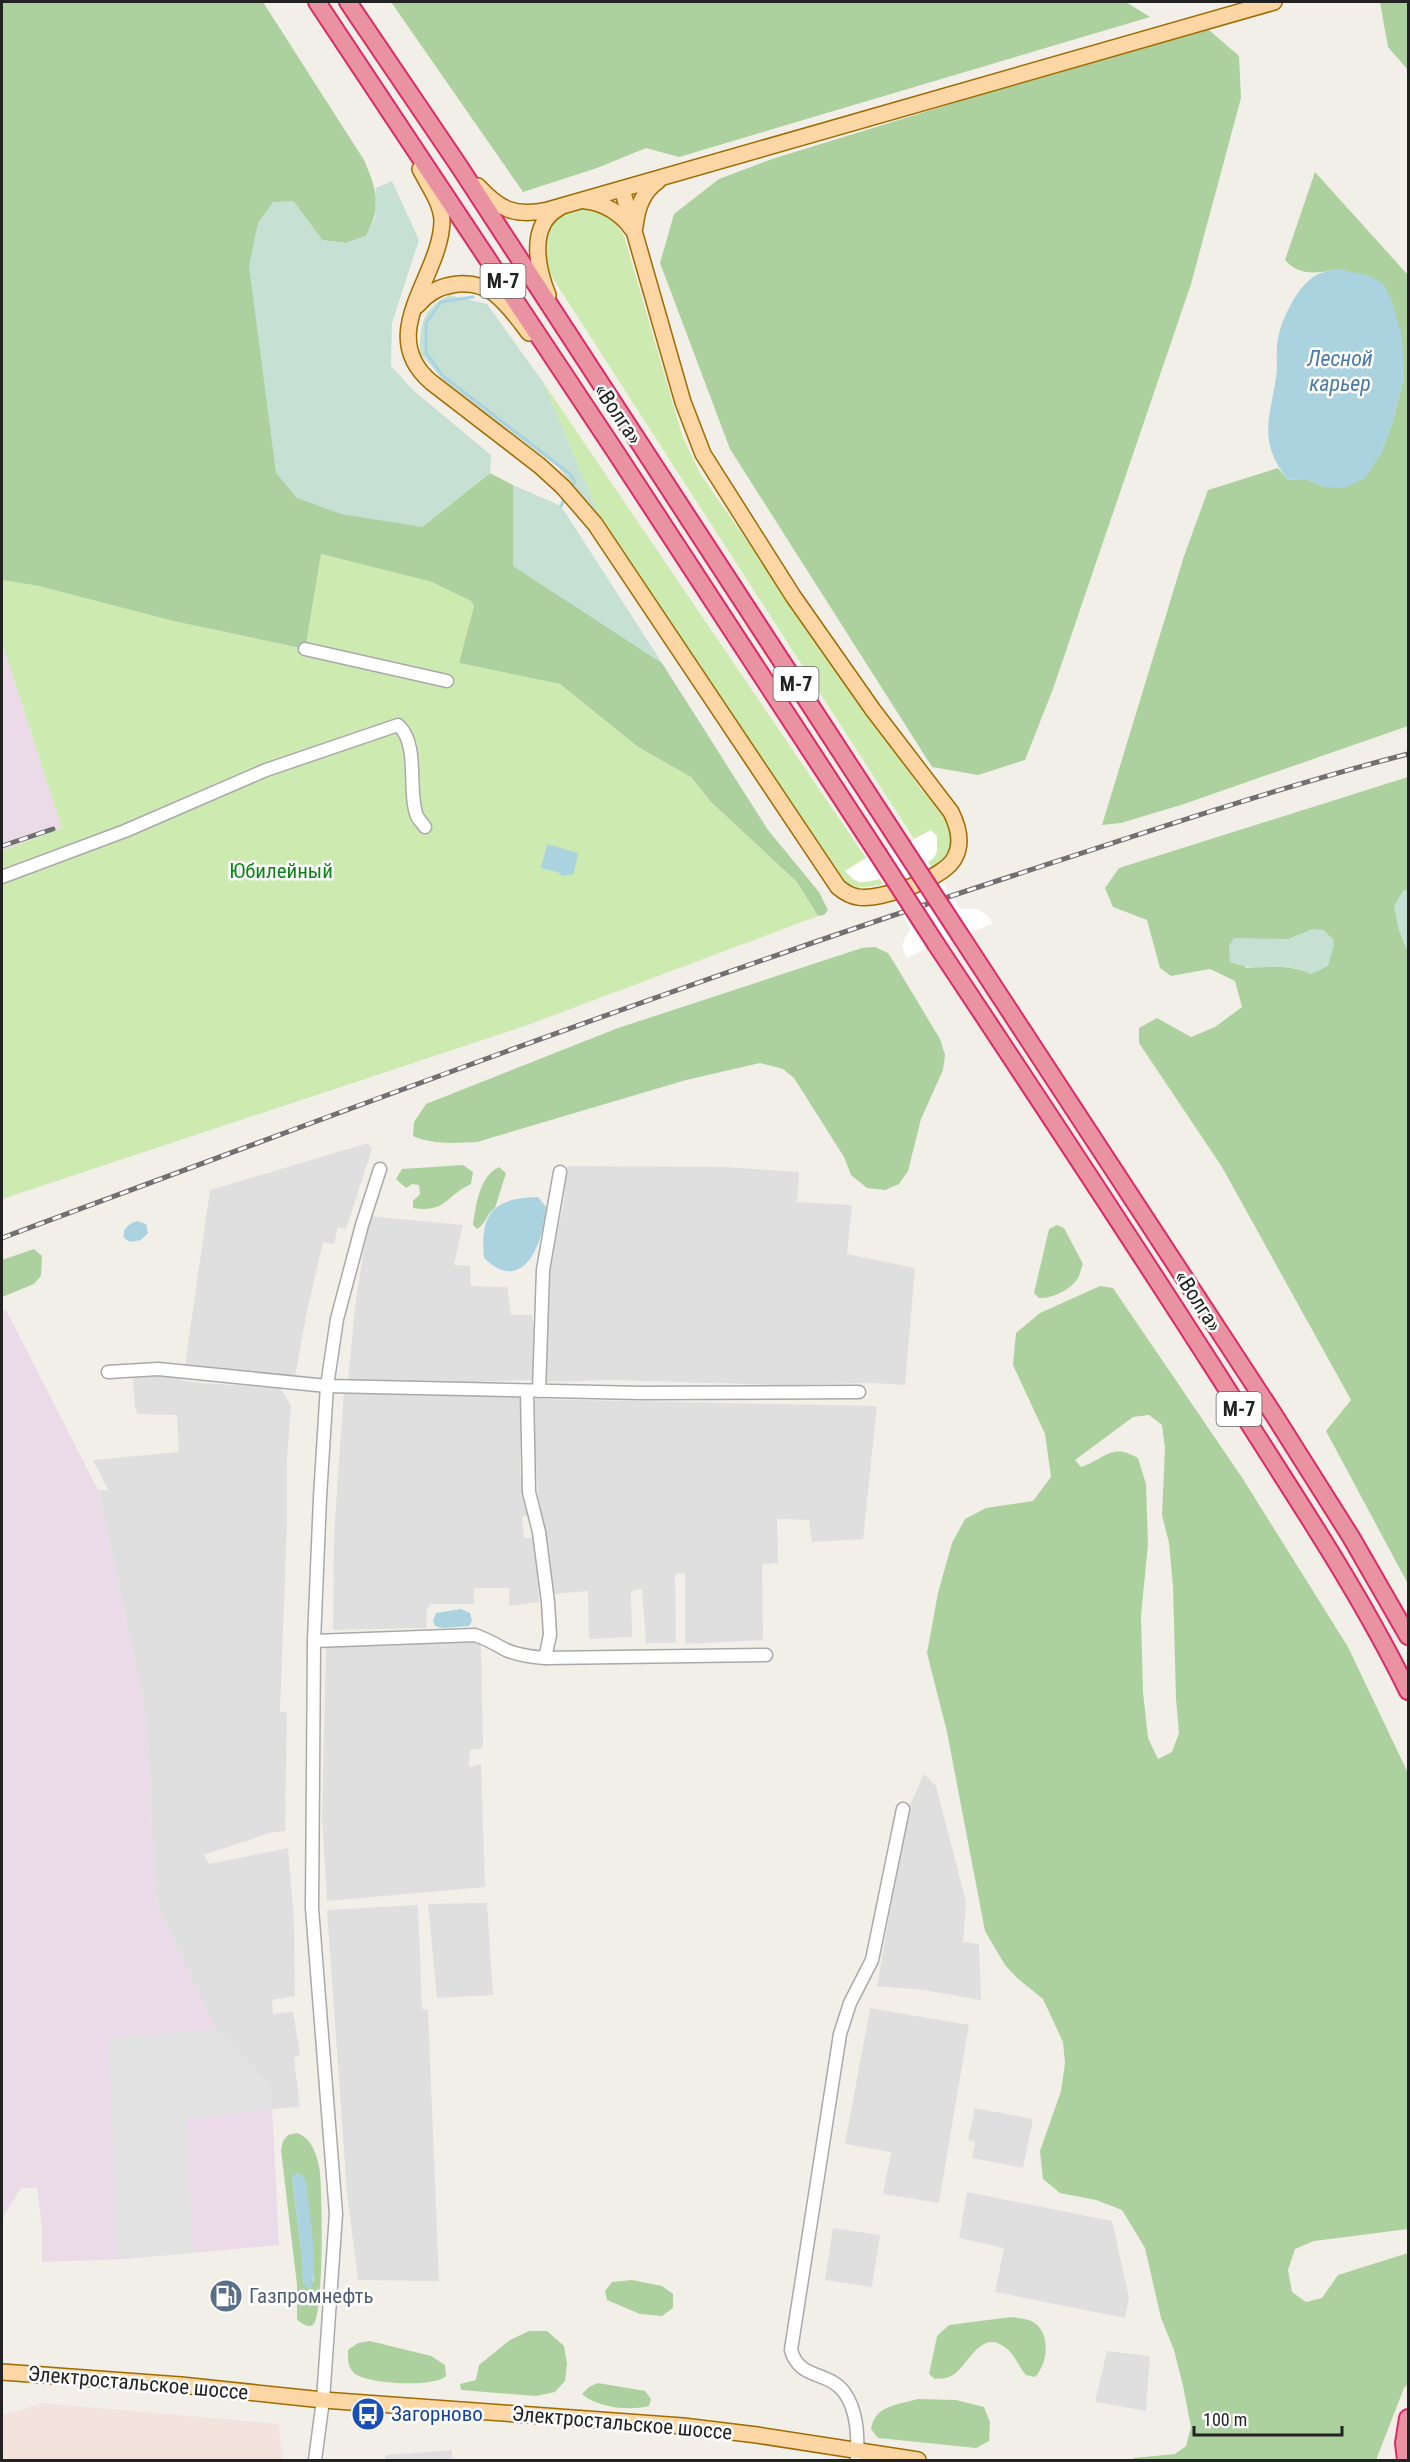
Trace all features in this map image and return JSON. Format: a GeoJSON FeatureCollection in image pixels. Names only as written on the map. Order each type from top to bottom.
{"type":"FeatureCollection","features":[{"type":"Feature","properties":{"kind":"highway","name":"«Волга»"},"geometry":{"type":"LineString","coordinates":[[317,2],[568,380],[1149,1267],[1321,1536],[1369,1617],[1408,1691]]}},
{"type":"Feature","properties":{"kind":"highway","name":"«Волга»"},"geometry":{"type":"LineString","coordinates":[[348,2],[459,166],[1280,1425],[1357,1546],[1408,1636]]}},
{"type":"Feature","properties":{"kind":"highway"},"geometry":{"type":"LineString","coordinates":[[1406,2460],[1404,2443],[1408,2418]]}},
{"type":"Feature","properties":{"kind":"main road"},"geometry":{"type":"LineString","coordinates":[[459,166],[490,199],[509,211],[530,213],[562,207],[1274,2]]}},
{"type":"Feature","properties":{"kind":"main road"},"geometry":{"type":"LineString","coordinates":[[390,110],[441,209],[441,230],[438,242],[412,315],[407,341],[411,359],[416,367],[431,382],[546,471],[595,524],[838,887],[850,895],[864,898],[935,876],[950,866],[958,851],[958,831],[951,812],[873,710],[793,596],[703,454],[683,402],[622,189]]}},
{"type":"Feature","properties":{"kind":"main road"},"geometry":{"type":"LineString","coordinates":[[635,236],[636,215],[642,199],[651,186],[666,177]]}},
{"type":"Feature","properties":{"kind":"main road"},"geometry":{"type":"LineString","coordinates":[[582,201],[597,203],[619,215],[630,226],[635,236]]}},
{"type":"Feature","properties":{"kind":"main road"},"geometry":{"type":"LineString","coordinates":[[561,325],[542,281],[537,251],[540,232],[545,221],[553,212],[562,207]]}},
{"type":"Feature","properties":{"kind":"main road"},"geometry":{"type":"LineString","coordinates":[[412,315],[428,294],[449,285],[469,284],[488,290],[507,305],[568,380]]}},
{"type":"Feature","properties":{"kind":"main road","name":"Электростальское шоссе"},"geometry":{"type":"LineString","coordinates":[[2,2372],[181,2385],[323,2400],[683,2426],[757,2435],[857,2456],[918,2460]]}},
{"type":"Feature","properties":{"kind":"street"},"geometry":{"type":"LineString","coordinates":[[305,649],[447,681]]}},
{"type":"Feature","properties":{"kind":"street"},"geometry":{"type":"LineString","coordinates":[[2,877],[125,831],[266,770],[398,725],[405,731],[410,749],[417,815],[425,827]]}},
{"type":"Feature","properties":{"kind":"street"},"geometry":{"type":"LineString","coordinates":[[315,2460],[323,2400],[336,2214],[312,1908],[314,1641],[327,1386],[339,1309],[380,1169]]}},
{"type":"Feature","properties":{"kind":"street"},"geometry":{"type":"LineString","coordinates":[[545,1658],[549,1635],[548,1602],[539,1532],[529,1492],[533,1391],[543,1270],[560,1172]]}},
{"type":"Feature","properties":{"kind":"street"},"geometry":{"type":"LineString","coordinates":[[108,1372],[158,1369],[327,1386],[533,1391],[859,1392]]}},
{"type":"Feature","properties":{"kind":"street"},"geometry":{"type":"LineString","coordinates":[[314,1641],[475,1635],[490,1639],[506,1650],[545,1658],[766,1655]]}},
{"type":"Feature","properties":{"kind":"street"},"geometry":{"type":"LineString","coordinates":[[857,2456],[858,2432],[852,2409],[844,2392],[835,2384],[801,2368],[794,2360],[791,2350],[840,2034],[850,2003],[872,1960],[903,1809]]}},
{"type":"Feature","properties":{"kind":"shaded area"},"geometry":{"type":"Polygon","coordinates":[[[2,642],[62,828],[2,851],[2,642]]]}},
{"type":"Feature","properties":{"kind":"shaded area"},"geometry":{"type":"Polygon","coordinates":[[[368,1143],[372,1149],[346,1229],[338,1227],[334,1244],[323,1242],[295,1378],[185,1366],[210,1190],[368,1143]]]}},
{"type":"Feature","properties":{"kind":"shaded area"},"geometry":{"type":"Polygon","coordinates":[[[567,1166],[725,1167],[799,1172],[797,1202],[852,1205],[847,1254],[915,1268],[905,1385],[873,1383],[781,1385],[611,1380],[544,1382],[549,1272],[563,1205],[567,1166]]]}},
{"type":"Feature","properties":{"kind":"shaded area"},"geometry":{"type":"Polygon","coordinates":[[[369,1216],[463,1225],[454,1265],[470,1266],[471,1286],[507,1287],[511,1315],[532,1315],[533,1380],[443,1383],[348,1381],[355,1307],[369,1216]]]}},
{"type":"Feature","properties":{"kind":"shaded area"},"geometry":{"type":"Polygon","coordinates":[[[6,1310],[98,1490],[145,1708],[157,1906],[216,2029],[271,2086],[279,2245],[125,2259],[42,2262],[42,2228],[37,2188],[21,2188],[2,2219],[2,1311],[6,1310]]]}},
{"type":"Feature","properties":{"kind":"shaded area"},"geometry":{"type":"Polygon","coordinates":[[[133,1377],[280,1388],[291,1405],[287,1458],[287,1524],[280,1712],[287,1712],[285,1831],[273,1832],[204,1855],[209,1864],[288,1848],[294,1920],[295,1996],[272,2000],[273,2014],[293,2011],[300,2055],[294,2058],[300,2107],[272,2109],[271,2086],[216,2029],[157,1906],[145,1708],[98,1490],[108,1490],[93,1460],[179,1452],[177,1415],[138,1414],[135,1408],[133,1377]]]}},
{"type":"Feature","properties":{"kind":"shaded area"},"geometry":{"type":"Polygon","coordinates":[[[344,1390],[521,1395],[520,1472],[529,1514],[522,1517],[524,1538],[535,1538],[539,1602],[509,1606],[509,1588],[474,1588],[474,1604],[430,1604],[427,1610],[426,1628],[333,1630],[334,1534],[344,1390]]]}},
{"type":"Feature","properties":{"kind":"shaded area"},"geometry":{"type":"Polygon","coordinates":[[[532,1399],[877,1406],[863,1539],[812,1542],[809,1520],[777,1519],[778,1563],[762,1564],[763,1640],[685,1644],[685,1573],[675,1574],[676,1643],[646,1643],[642,1589],[631,1591],[632,1637],[589,1639],[588,1591],[553,1594],[545,1531],[544,1526],[540,1524],[532,1399]]]}},
{"type":"Feature","properties":{"kind":"shaded area"},"geometry":{"type":"Polygon","coordinates":[[[475,1639],[481,1647],[483,1748],[470,1750],[469,1767],[481,1764],[485,1887],[327,1901],[322,1818],[326,1645],[475,1639]]]}},
{"type":"Feature","properties":{"kind":"shaded area"},"geometry":{"type":"Polygon","coordinates":[[[924,1774],[936,1786],[966,1902],[963,1942],[979,1944],[981,2000],[924,1990],[877,1986],[907,1812],[924,1774]]]}},
{"type":"Feature","properties":{"kind":"shaded area"},"geometry":{"type":"Polygon","coordinates":[[[487,1903],[493,1995],[437,1998],[428,1904],[487,1903]]]}},
{"type":"Feature","properties":{"kind":"shaded area"},"geometry":{"type":"Polygon","coordinates":[[[418,1905],[422,2009],[428,2010],[439,2281],[358,2280],[347,2193],[327,1910],[418,1905]]]}},
{"type":"Feature","properties":{"kind":"shaded area"},"geometry":{"type":"Polygon","coordinates":[[[870,2008],[969,2025],[939,2203],[883,2194],[891,2152],[845,2144],[870,2008]]]}},
{"type":"Feature","properties":{"kind":"shaded area"},"geometry":{"type":"Polygon","coordinates":[[[216,2029],[271,2086],[272,2109],[187,2118],[193,2253],[117,2259],[109,2038],[216,2029]]]}},
{"type":"Feature","properties":{"kind":"shaded area"},"geometry":{"type":"Polygon","coordinates":[[[975,2108],[1033,2119],[1023,2168],[972,2158],[975,2142],[968,2140],[975,2108]]]}},
{"type":"Feature","properties":{"kind":"shaded area"},"geometry":{"type":"Polygon","coordinates":[[[967,2192],[1112,2221],[1129,2298],[1125,2318],[995,2292],[1004,2248],[959,2238],[967,2192]]]}},
{"type":"Feature","properties":{"kind":"shaded area"},"geometry":{"type":"Polygon","coordinates":[[[833,2228],[880,2235],[872,2287],[825,2280],[833,2228]]]}},
{"type":"Feature","properties":{"kind":"shaded area"},"geometry":{"type":"Polygon","coordinates":[[[1107,2351],[1150,2356],[1146,2411],[1095,2402],[1107,2351]]]}},
{"type":"Feature","properties":{"kind":"shaded area"},"geometry":{"type":"Polygon","coordinates":[[[42,2403],[279,2424],[282,2460],[2,2460],[2,2414],[42,2403]]]}},
{"type":"Feature","properties":{"kind":"shaded area"},"geometry":{"type":"Polygon","coordinates":[[[452,2450],[452,2460],[385,2460],[386,2455],[452,2450]]]}},
{"type":"Feature","properties":{"kind":"green space"},"geometry":{"type":"Polygon","coordinates":[[[2,2],[263,2],[364,160],[375,189],[376,207],[366,236],[346,243],[322,240],[293,201],[422,527],[490,473],[513,485],[514,566],[662,663],[768,830],[819,892],[828,910],[824,915],[818,916],[797,882],[711,802],[691,777],[638,747],[560,684],[459,663],[474,606],[471,601],[432,582],[321,554],[305,649],[173,621],[39,586],[2,580],[2,2]]]}},
{"type":"Feature","properties":{"kind":"green space"},"geometry":{"type":"Polygon","coordinates":[[[391,2],[1126,2],[1150,17],[679,157],[646,148],[597,168],[523,192],[391,2]]]}},
{"type":"Feature","properties":{"kind":"green space"},"geometry":{"type":"Polygon","coordinates":[[[1380,2],[1408,2],[1408,70],[1388,47],[1380,2]]]}},
{"type":"Feature","properties":{"kind":"green space"},"geometry":{"type":"Polygon","coordinates":[[[1209,30],[1239,56],[1241,98],[1191,284],[1053,689],[1025,760],[978,775],[932,767],[730,449],[660,263],[674,214],[719,179],[772,159],[967,99],[1209,30]]]}},
{"type":"Feature","properties":{"kind":"green space"},"geometry":{"type":"Polygon","coordinates":[[[1315,172],[1408,275],[1408,726],[1184,804],[1121,823],[1102,825],[1184,556],[1208,490],[1278,468],[1288,480],[1305,479],[1325,487],[1381,454],[1393,421],[1404,376],[1339,269],[1303,271],[1285,260],[1315,172]]]}},
{"type":"Feature","properties":{"kind":"green space"},"geometry":{"type":"Polygon","coordinates":[[[392,181],[419,240],[392,323],[391,366],[414,391],[491,455],[490,473],[422,527],[341,514],[297,498],[276,473],[249,266],[258,223],[273,202],[293,201],[322,240],[346,243],[366,236],[375,218],[376,188],[392,181]]]}},
{"type":"Feature","properties":{"kind":"green space"},"geometry":{"type":"Polygon","coordinates":[[[594,210],[612,220],[624,236],[683,438],[701,475],[920,788],[944,817],[951,837],[949,848],[944,858],[933,868],[927,861],[931,830],[914,839],[550,274],[546,247],[550,230],[561,217],[573,211],[594,210]]]}},
{"type":"Feature","properties":{"kind":"green space"},"geometry":{"type":"Polygon","coordinates":[[[449,295],[487,304],[543,382],[601,519],[558,467],[442,379],[420,353],[424,318],[433,306],[449,295]]]}},
{"type":"Feature","properties":{"kind":"green space"},"geometry":{"type":"Polygon","coordinates":[[[543,382],[866,858],[845,871],[859,883],[880,879],[883,884],[860,887],[849,885],[839,878],[601,519],[543,382]]]}},
{"type":"Feature","properties":{"kind":"green space"},"geometry":{"type":"Polygon","coordinates":[[[513,485],[561,506],[662,663],[513,566],[513,485]]]}},
{"type":"Feature","properties":{"kind":"green space","name":"Юбилейный"},"geometry":{"type":"Polygon","coordinates":[[[321,554],[432,582],[471,601],[474,607],[459,663],[560,684],[638,747],[691,777],[711,802],[797,882],[818,916],[525,1026],[2,1199],[2,851],[62,828],[2,642],[2,580],[39,586],[173,621],[304,649],[321,554]]]}},
{"type":"Feature","properties":{"kind":"green space"},"geometry":{"type":"Polygon","coordinates":[[[1408,777],[1408,890],[1403,891],[1398,927],[1408,952],[1408,1584],[1326,1431],[1351,1400],[1222,1167],[1139,1043],[1139,1028],[1157,1018],[1191,1037],[1215,1027],[1242,1007],[1235,981],[1210,969],[1171,976],[1160,968],[1147,920],[1113,907],[1105,888],[1119,868],[1408,777]],[[1313,929],[1289,939],[1268,939],[1245,968],[1287,967],[1311,974],[1313,929]]]}},
{"type":"Feature","properties":{"kind":"green space"},"geometry":{"type":"Polygon","coordinates":[[[1408,890],[1408,952],[1398,927],[1394,906],[1403,891],[1408,890]]]}},
{"type":"Feature","properties":{"kind":"green space"},"geometry":{"type":"Polygon","coordinates":[[[1313,929],[1323,930],[1333,939],[1334,945],[1328,966],[1311,974],[1290,967],[1251,967],[1230,962],[1229,946],[1234,938],[1289,939],[1313,929]]]}},
{"type":"Feature","properties":{"kind":"green space"},"geometry":{"type":"Polygon","coordinates":[[[875,947],[888,953],[940,1039],[945,1055],[943,1070],[921,1119],[908,1171],[899,1184],[885,1190],[867,1188],[851,1175],[844,1157],[794,1078],[783,1069],[760,1063],[686,1080],[477,1142],[436,1142],[413,1136],[414,1122],[426,1104],[618,1028],[862,948],[875,947]]]}},
{"type":"Feature","properties":{"kind":"green space"},"geometry":{"type":"Polygon","coordinates":[[[463,1165],[473,1172],[471,1184],[444,1203],[432,1208],[413,1208],[413,1201],[420,1194],[419,1185],[412,1184],[406,1188],[396,1179],[402,1169],[463,1165]]]}},
{"type":"Feature","properties":{"kind":"green space"},"geometry":{"type":"Polygon","coordinates":[[[499,1167],[506,1173],[495,1208],[477,1229],[473,1225],[480,1192],[487,1177],[499,1167]]]}},
{"type":"Feature","properties":{"kind":"green space"},"geometry":{"type":"Polygon","coordinates":[[[1057,1225],[1064,1228],[1083,1264],[1078,1278],[1066,1290],[1039,1298],[1034,1293],[1049,1229],[1057,1225]]]}},
{"type":"Feature","properties":{"kind":"green space"},"geometry":{"type":"Polygon","coordinates":[[[34,1249],[42,1256],[41,1276],[34,1284],[2,1297],[2,1260],[34,1249]]]}},
{"type":"Feature","properties":{"kind":"green space"},"geometry":{"type":"Polygon","coordinates":[[[1100,1286],[1113,1288],[1243,1479],[1348,1647],[1408,1773],[1408,2229],[1314,2241],[1295,2249],[1288,2270],[1292,2292],[1306,2302],[1322,2298],[1338,2275],[1408,2253],[1408,2384],[1404,2388],[1376,2460],[1131,2460],[1175,2454],[1186,2446],[1191,2427],[1174,2350],[1161,2318],[1145,2248],[1122,2210],[1096,2200],[1060,2193],[1043,2179],[1040,2151],[1061,2091],[1065,2063],[1063,2042],[1043,1999],[1005,1965],[985,1931],[947,1732],[927,1653],[938,1593],[952,1543],[965,1519],[986,1508],[1033,1501],[1051,1477],[1045,1434],[1013,1365],[1016,1333],[1040,1313],[1100,1286]],[[1149,1415],[1133,1417],[1075,1460],[1081,1467],[1114,1452],[1129,1453],[1138,1458],[1146,1484],[1148,1544],[1141,1616],[1143,1692],[1148,1738],[1158,1759],[1172,1752],[1179,1733],[1173,1586],[1169,1543],[1162,1515],[1165,1448],[1162,1425],[1149,1415]]]}},
{"type":"Feature","properties":{"kind":"green space"},"geometry":{"type":"Polygon","coordinates":[[[297,2133],[306,2138],[319,2166],[322,2222],[321,2276],[317,2317],[311,2326],[304,2325],[297,2319],[297,2285],[281,2150],[283,2141],[288,2135],[297,2133]],[[292,2177],[301,2250],[314,2283],[306,2181],[292,2177]]]}},
{"type":"Feature","properties":{"kind":"green space"},"geometry":{"type":"Polygon","coordinates":[[[632,2280],[662,2286],[673,2294],[673,2308],[662,2316],[640,2314],[607,2300],[605,2291],[612,2282],[632,2280]]]}},
{"type":"Feature","properties":{"kind":"green space"},"geometry":{"type":"Polygon","coordinates":[[[1011,2317],[1031,2321],[1037,2325],[1045,2339],[1043,2364],[1035,2377],[1026,2375],[1006,2348],[997,2343],[988,2342],[974,2352],[956,2373],[949,2377],[935,2379],[929,2374],[937,2336],[949,2325],[1011,2317]]]}},
{"type":"Feature","properties":{"kind":"green space"},"geometry":{"type":"Polygon","coordinates":[[[529,2331],[547,2331],[564,2346],[567,2364],[565,2381],[555,2392],[536,2396],[461,2390],[460,2384],[476,2380],[479,2365],[510,2340],[529,2331]]]}},
{"type":"Feature","properties":{"kind":"green space"},"geometry":{"type":"Polygon","coordinates":[[[370,2341],[431,2356],[445,2365],[446,2376],[440,2380],[415,2383],[385,2382],[361,2377],[350,2368],[348,2350],[358,2343],[370,2341]]]}},
{"type":"Feature","properties":{"kind":"green space"},"geometry":{"type":"Polygon","coordinates":[[[598,2383],[645,2391],[651,2399],[649,2406],[614,2407],[596,2402],[582,2394],[589,2387],[598,2383]]]}},
{"type":"Feature","properties":{"kind":"green space"},"geometry":{"type":"Polygon","coordinates":[[[918,2399],[956,2400],[984,2407],[990,2422],[989,2441],[976,2448],[878,2438],[871,2429],[877,2415],[888,2407],[918,2399]]]}},
{"type":"Feature","properties":{"kind":"water","name":"Лесной карьер"},"geometry":{"type":"Polygon","coordinates":[[[1339,269],[1370,276],[1382,283],[1391,298],[1402,337],[1404,376],[1393,421],[1381,454],[1364,479],[1343,488],[1325,487],[1305,479],[1288,480],[1272,454],[1268,431],[1277,374],[1278,337],[1281,326],[1291,304],[1305,284],[1321,273],[1339,269]]]}},
{"type":"Feature","properties":{"kind":"water"},"geometry":{"type":"Polygon","coordinates":[[[547,844],[578,853],[574,874],[562,876],[558,872],[541,868],[547,844]]]}},
{"type":"Feature","properties":{"kind":"water"},"geometry":{"type":"Polygon","coordinates":[[[538,1197],[546,1207],[536,1248],[521,1268],[510,1271],[498,1268],[484,1258],[484,1230],[492,1211],[510,1201],[538,1197]]]}},
{"type":"Feature","properties":{"kind":"water"},"geometry":{"type":"Polygon","coordinates":[[[137,1221],[146,1224],[148,1233],[141,1240],[130,1242],[124,1238],[125,1229],[137,1221]]]}},
{"type":"Feature","properties":{"kind":"water"},"geometry":{"type":"Polygon","coordinates":[[[461,1609],[470,1613],[472,1621],[469,1626],[442,1628],[435,1626],[433,1621],[436,1613],[461,1609]]]}},
{"type":"Feature","properties":{"kind":"water"},"geometry":{"type":"Polygon","coordinates":[[[296,2173],[301,2173],[306,2181],[309,2204],[314,2269],[310,2289],[303,2284],[292,2177],[296,2173]]]}},
{"type":"Feature","properties":{"kind":"pier"},"geometry":{"type":"Polygon","coordinates":[[[931,830],[937,836],[937,851],[934,858],[928,862],[961,909],[977,909],[988,916],[993,924],[936,944],[907,958],[902,947],[911,929],[880,879],[866,882],[854,880],[845,871],[866,858],[902,846],[931,830]]]}},
{"type":"Feature","properties":{"kind":"waterway"},"geometry":{"type":"LineString","coordinates":[[473,297],[441,302],[426,323],[426,353],[443,376],[569,473],[575,482],[572,487]]}},
{"type":"Feature","properties":{"kind":"waterway"},"geometry":{"type":"LineString","coordinates":[[561,506],[565,498]]}},
{"type":"Feature","properties":{"kind":"railway"},"geometry":{"type":"LineString","coordinates":[[2,1238],[507,1051],[887,917],[1211,811],[1408,754]]}},
{"type":"Feature","properties":{"kind":"railway"},"geometry":{"type":"LineString","coordinates":[[2,846],[53,829]]}},
{"type":"Feature","properties":{"kind":"place","name":"Газпромнефть"},"geometry":{"type":"Point","coordinates":[226,2296]}},
{"type":"Feature","properties":{"kind":"place","name":"Загорново"},"geometry":{"type":"Point","coordinates":[368,2414]}}]}
